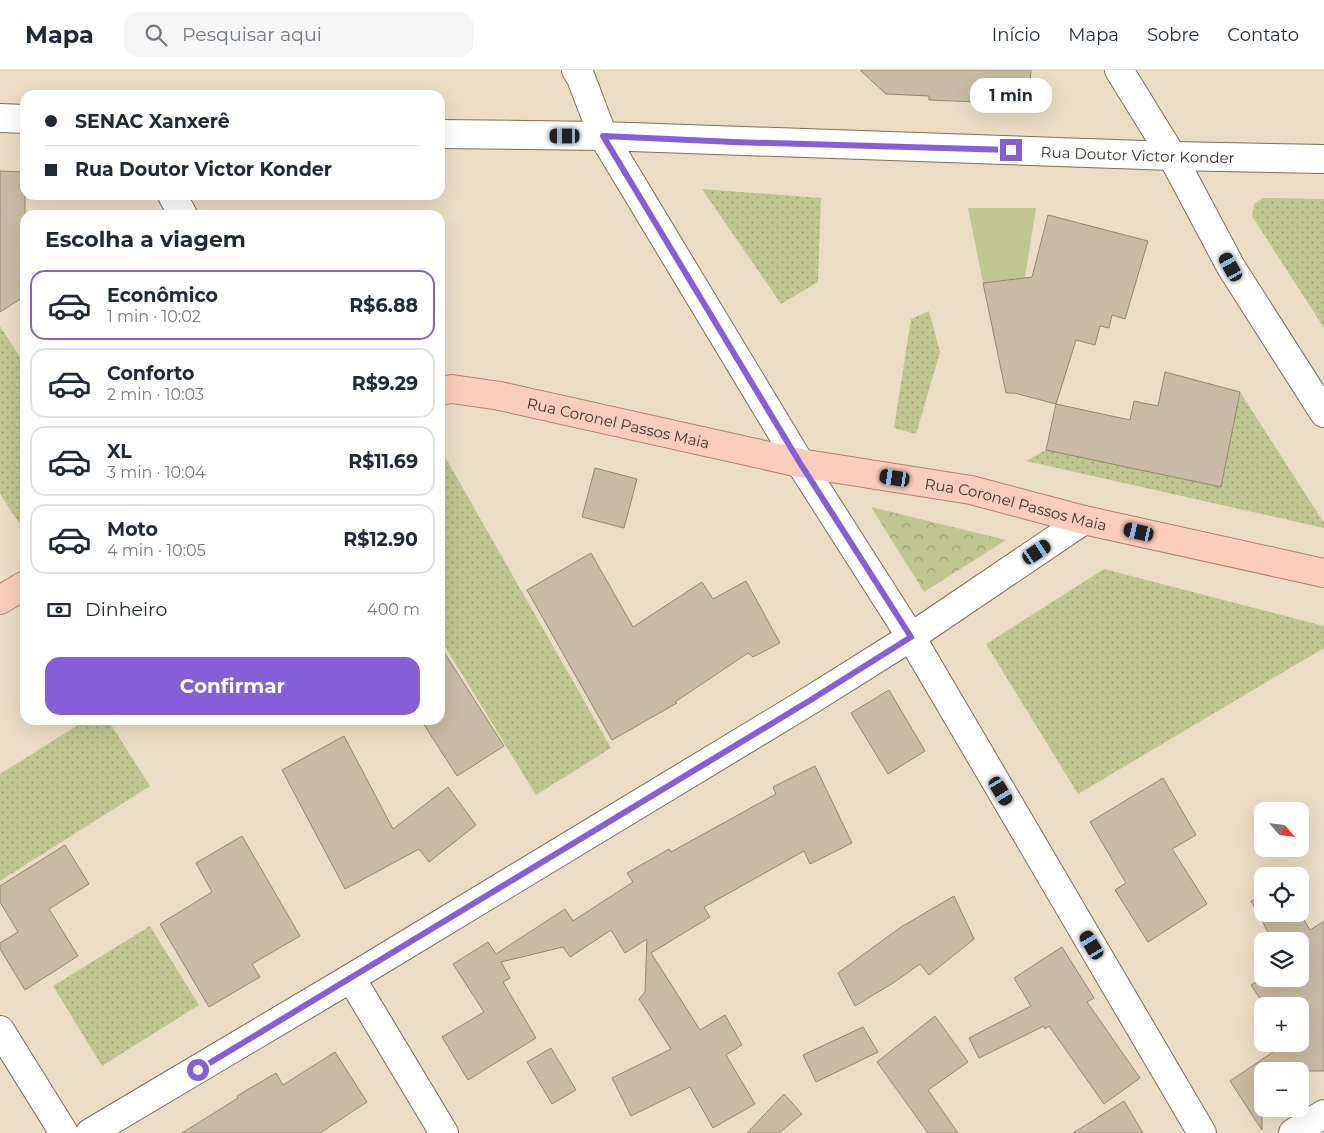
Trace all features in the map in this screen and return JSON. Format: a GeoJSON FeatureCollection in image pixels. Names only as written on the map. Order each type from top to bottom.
{"type":"FeatureCollection","features":[{"type":"Feature","properties":{"kind":"main road","name":"Rua Coronel Passos Maia"},"geometry":{"type":"LineString","coordinates":[[445,390],[500,396],[800,463],[970,490],[1084,520],[1324,573]]}},
{"type":"Feature","properties":{"kind":"main road"},"geometry":{"type":"LineString","coordinates":[[0,600],[20,588]]}},
{"type":"Feature","properties":{"kind":"street"},"geometry":{"type":"LineString","coordinates":[[576,70],[581,78],[603,136],[800,463],[911,637],[1202,1133]]}},
{"type":"Feature","properties":{"kind":"street"},"geometry":{"type":"LineString","coordinates":[[1118,70],[1172,156],[1231,267],[1324,412]]}},
{"type":"Feature","properties":{"kind":"street"},"geometry":{"type":"LineString","coordinates":[[0,118],[20,119]]}},
{"type":"Feature","properties":{"kind":"street","name":"Rua Doutor Victor Konder"},"geometry":{"type":"LineString","coordinates":[[445,134],[603,136],[733,142],[1324,159]]}},
{"type":"Feature","properties":{"kind":"street"},"geometry":{"type":"LineString","coordinates":[[90,1133],[351,978],[809,701],[911,637],[1084,520]]}},
{"type":"Feature","properties":{"kind":"street"},"geometry":{"type":"LineString","coordinates":[[351,978],[444,1133]]}},
{"type":"Feature","properties":{"kind":"street"},"geometry":{"type":"LineString","coordinates":[[0,1030],[64,1133]]}},
{"type":"Feature","properties":{"kind":"street"},"geometry":{"type":"LineString","coordinates":[[1293,1133],[1324,1114]]}},
{"type":"Feature","properties":{"kind":"green space"},"geometry":{"type":"Polygon","coordinates":[[[702,189],[821,198],[818,282],[781,304],[702,189]]]}},
{"type":"Feature","properties":{"kind":"green space"},"geometry":{"type":"Polygon","coordinates":[[[1263,198],[1324,199],[1324,328],[1252,216],[1254,204],[1263,198]]]}},
{"type":"Feature","properties":{"kind":"green space"},"geometry":{"type":"Polygon","coordinates":[[[968,208],[1036,208],[1025,277],[983,283],[968,208]]]}},
{"type":"Feature","properties":{"kind":"green space"},"geometry":{"type":"Polygon","coordinates":[[[929,311],[940,352],[916,434],[894,428],[911,319],[929,311]]]}},
{"type":"Feature","properties":{"kind":"green space"},"geometry":{"type":"Polygon","coordinates":[[[0,326],[20,357],[20,524],[0,494],[0,326]]]}},
{"type":"Feature","properties":{"kind":"green space"},"geometry":{"type":"Polygon","coordinates":[[[1240,392],[1324,523],[1324,528],[1026,461],[1046,450],[1221,487],[1240,392]]]}},
{"type":"Feature","properties":{"kind":"green space"},"geometry":{"type":"Polygon","coordinates":[[[445,457],[611,748],[536,795],[445,646],[445,457]]]}},
{"type":"Feature","properties":{"kind":"green space"},"geometry":{"type":"Polygon","coordinates":[[[871,507],[1006,540],[924,592],[871,507]]]}},
{"type":"Feature","properties":{"kind":"green space"},"geometry":{"type":"Polygon","coordinates":[[[1104,569],[1324,626],[1324,648],[1078,794],[986,644],[1104,569]]]}},
{"type":"Feature","properties":{"kind":"green space"},"geometry":{"type":"Polygon","coordinates":[[[78,725],[111,725],[150,786],[0,881],[0,774],[78,725]]]}},
{"type":"Feature","properties":{"kind":"green space"},"geometry":{"type":"Polygon","coordinates":[[[150,926],[199,1005],[102,1066],[53,986],[150,926]]]}},
{"type":"Feature","properties":{"kind":"building"},"geometry":{"type":"Polygon","coordinates":[[[860,70],[1031,70],[1029,99],[979,96],[979,102],[929,100],[929,96],[886,94],[860,70]]]}},
{"type":"Feature","properties":{"kind":"building"},"geometry":{"type":"Polygon","coordinates":[[[0,171],[20,172],[20,200],[25,200],[25,210],[20,210],[20,299],[0,312],[0,171]]]}},
{"type":"Feature","properties":{"kind":"building"},"geometry":{"type":"Polygon","coordinates":[[[1048,215],[1148,241],[1125,319],[1112,315],[1109,328],[1100,326],[1095,345],[1076,340],[1056,404],[1014,393],[1006,393],[983,283],[1032,277],[1048,215]]]}},
{"type":"Feature","properties":{"kind":"building"},"geometry":{"type":"Polygon","coordinates":[[[1165,372],[1240,392],[1221,487],[1046,450],[1056,404],[1130,420],[1134,401],[1158,406],[1165,372]]]}},
{"type":"Feature","properties":{"kind":"building"},"geometry":{"type":"Polygon","coordinates":[[[595,468],[637,479],[624,528],[582,517],[595,468]]]}},
{"type":"Feature","properties":{"kind":"building"},"geometry":{"type":"Polygon","coordinates":[[[591,553],[633,627],[702,582],[713,599],[746,581],[780,643],[753,657],[748,653],[675,702],[677,703],[612,740],[527,590],[591,553]]]}},
{"type":"Feature","properties":{"kind":"building"},"geometry":{"type":"Polygon","coordinates":[[[445,654],[504,746],[457,776],[424,725],[445,725],[445,654]]]}},
{"type":"Feature","properties":{"kind":"building"},"geometry":{"type":"Polygon","coordinates":[[[889,690],[925,751],[888,774],[851,713],[889,690]]]}},
{"type":"Feature","properties":{"kind":"building"},"geometry":{"type":"Polygon","coordinates":[[[344,736],[393,829],[448,787],[476,825],[429,862],[419,849],[345,889],[282,770],[344,736]]]}},
{"type":"Feature","properties":{"kind":"building"},"geometry":{"type":"Polygon","coordinates":[[[815,766],[852,843],[810,864],[804,851],[704,907],[710,917],[651,953],[700,1030],[725,1015],[742,1045],[726,1055],[755,1104],[713,1128],[690,1087],[631,1116],[612,1078],[671,1049],[639,999],[645,992],[647,939],[625,953],[611,930],[570,957],[563,947],[501,962],[510,978],[503,982],[536,1038],[468,1080],[442,1037],[484,1012],[453,964],[488,942],[496,954],[565,909],[573,921],[633,882],[627,873],[669,849],[671,852],[776,794],[773,787],[815,766]]]}},
{"type":"Feature","properties":{"kind":"building"},"geometry":{"type":"Polygon","coordinates":[[[1163,778],[1196,835],[1172,849],[1207,904],[1148,942],[1115,890],[1126,883],[1090,822],[1163,778]]]}},
{"type":"Feature","properties":{"kind":"building"},"geometry":{"type":"Polygon","coordinates":[[[242,836],[300,936],[252,964],[260,977],[209,1007],[160,924],[212,892],[196,863],[242,836]]]}},
{"type":"Feature","properties":{"kind":"building"},"geometry":{"type":"Polygon","coordinates":[[[65,845],[89,884],[49,909],[78,956],[25,990],[0,949],[0,943],[18,932],[0,902],[0,886],[65,845]]]}},
{"type":"Feature","properties":{"kind":"building"},"geometry":{"type":"Polygon","coordinates":[[[954,896],[974,939],[929,975],[920,964],[855,1006],[838,973],[901,927],[954,896]]]}},
{"type":"Feature","properties":{"kind":"building"},"geometry":{"type":"Polygon","coordinates":[[[1324,921],[1324,1071],[1309,1071],[1309,1062],[1258,1062],[1273,1052],[1309,1052],[1309,997],[1259,997],[1251,985],[1254,983],[1254,987],[1309,987],[1309,932],[1268,932],[1263,922],[1305,922],[1310,930],[1324,921]]]}},
{"type":"Feature","properties":{"kind":"building"},"geometry":{"type":"Polygon","coordinates":[[[1062,947],[1094,998],[1087,1002],[1140,1078],[1104,1104],[1049,1026],[1045,1029],[1044,1026],[979,1058],[969,1038],[1031,1006],[1014,978],[1062,947]]]}},
{"type":"Feature","properties":{"kind":"building"},"geometry":{"type":"Polygon","coordinates":[[[935,1016],[968,1062],[928,1090],[958,1133],[928,1133],[877,1062],[935,1016]]]}},
{"type":"Feature","properties":{"kind":"building"},"geometry":{"type":"Polygon","coordinates":[[[863,1027],[878,1052],[816,1082],[803,1055],[863,1027]]]}},
{"type":"Feature","properties":{"kind":"building"},"geometry":{"type":"Polygon","coordinates":[[[551,1048],[576,1090],[552,1104],[527,1062],[551,1048]]]}},
{"type":"Feature","properties":{"kind":"building"},"geometry":{"type":"Polygon","coordinates":[[[335,1052],[367,1102],[320,1133],[182,1133],[238,1098],[237,1096],[276,1073],[283,1085],[335,1052]]]}},
{"type":"Feature","properties":{"kind":"building"},"geometry":{"type":"Polygon","coordinates":[[[1254,1065],[1254,1117],[1262,1117],[1262,1130],[1230,1081],[1254,1065]]]}},
{"type":"Feature","properties":{"kind":"building"},"geometry":{"type":"Polygon","coordinates":[[[784,1094],[802,1114],[779,1133],[747,1133],[784,1094]]]}},
{"type":"Feature","properties":{"kind":"building"},"geometry":{"type":"Polygon","coordinates":[[[1124,1101],[1143,1133],[1073,1133],[1124,1101]]]}},
{"type":"Feature","properties":{"kind":"route"},"geometry":{"type":"LineString","coordinates":[[198,1070],[809,701],[911,637],[800,463],[603,136],[733,142],[1011,150]]}}]}
